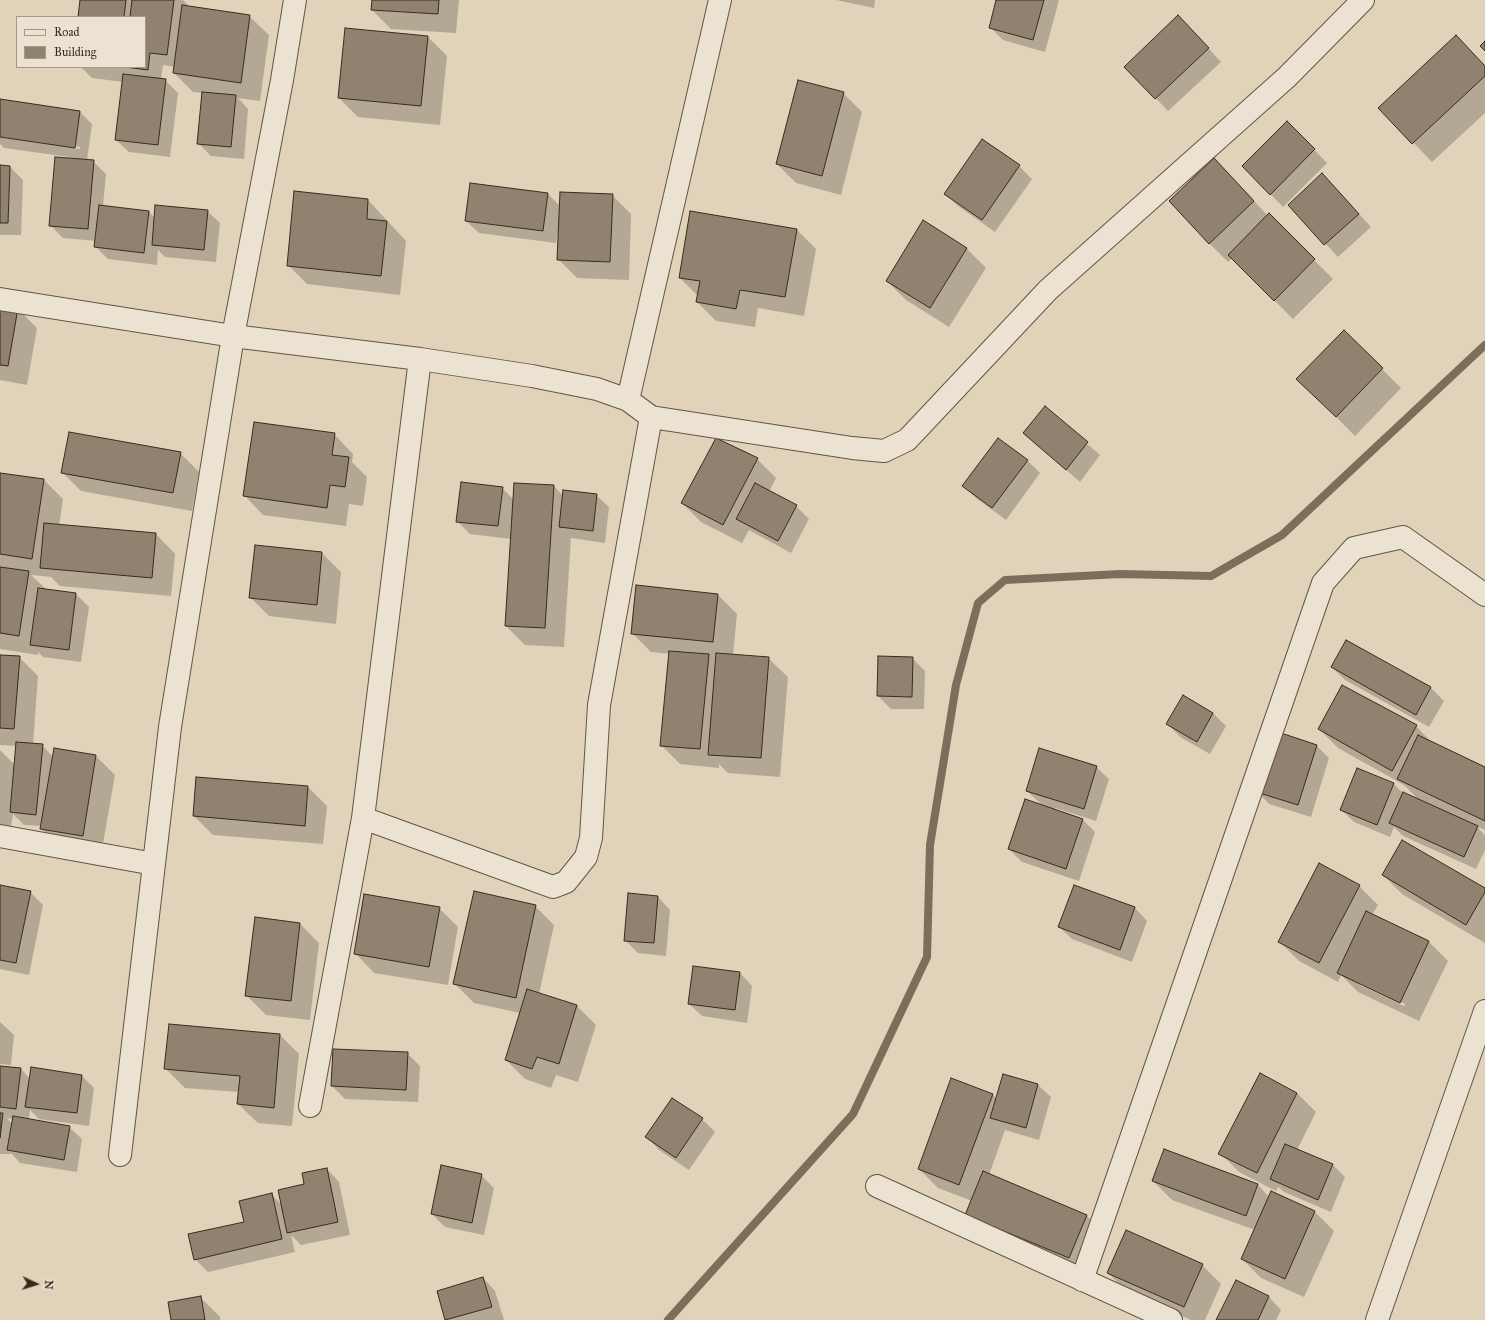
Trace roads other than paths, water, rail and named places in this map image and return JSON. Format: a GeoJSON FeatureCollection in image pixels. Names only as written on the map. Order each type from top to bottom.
{"type":"FeatureCollection","features":[{"type":"Feature","properties":{"kind":"street"},"geometry":{"type":"LineString","coordinates":[[120,1155],[170,726],[233,336],[281,88],[295,0]]}},
{"type":"Feature","properties":{"kind":"street"},"geometry":{"type":"LineString","coordinates":[[628,400],[720,0]]}},
{"type":"Feature","properties":{"kind":"street"},"geometry":{"type":"LineString","coordinates":[[0,299],[233,336],[420,359],[532,376],[597,389],[628,400],[651,417],[852,448],[884,450],[907,440],[1048,290],[1287,77],[1364,0]]}},
{"type":"Feature","properties":{"kind":"street"},"geometry":{"type":"LineString","coordinates":[[310,1106],[363,818],[420,359]]}},
{"type":"Feature","properties":{"kind":"street"},"geometry":{"type":"LineString","coordinates":[[363,818],[553,887],[566,882],[586,857],[591,838],[599,705],[651,417]]}},
{"type":"Feature","properties":{"kind":"street"},"geometry":{"type":"LineString","coordinates":[[1082,1280],[1323,583],[1354,548],[1403,537],[1485,595]]}},
{"type":"Feature","properties":{"kind":"street"},"geometry":{"type":"LineString","coordinates":[[0,836],[154,864]]}},
{"type":"Feature","properties":{"kind":"street"},"geometry":{"type":"LineString","coordinates":[[1377,1320],[1485,1011]]}},
{"type":"Feature","properties":{"kind":"street"},"geometry":{"type":"LineString","coordinates":[[877,1186],[1170,1320]]}},
{"type":"Feature","properties":{"kind":"waterway"},"geometry":{"type":"LineString","coordinates":[[668,1320],[853,1114],[927,957],[930,845],[956,685],[978,603],[1005,580],[1120,574],[1211,576],[1282,535],[1485,345]]}}]}
